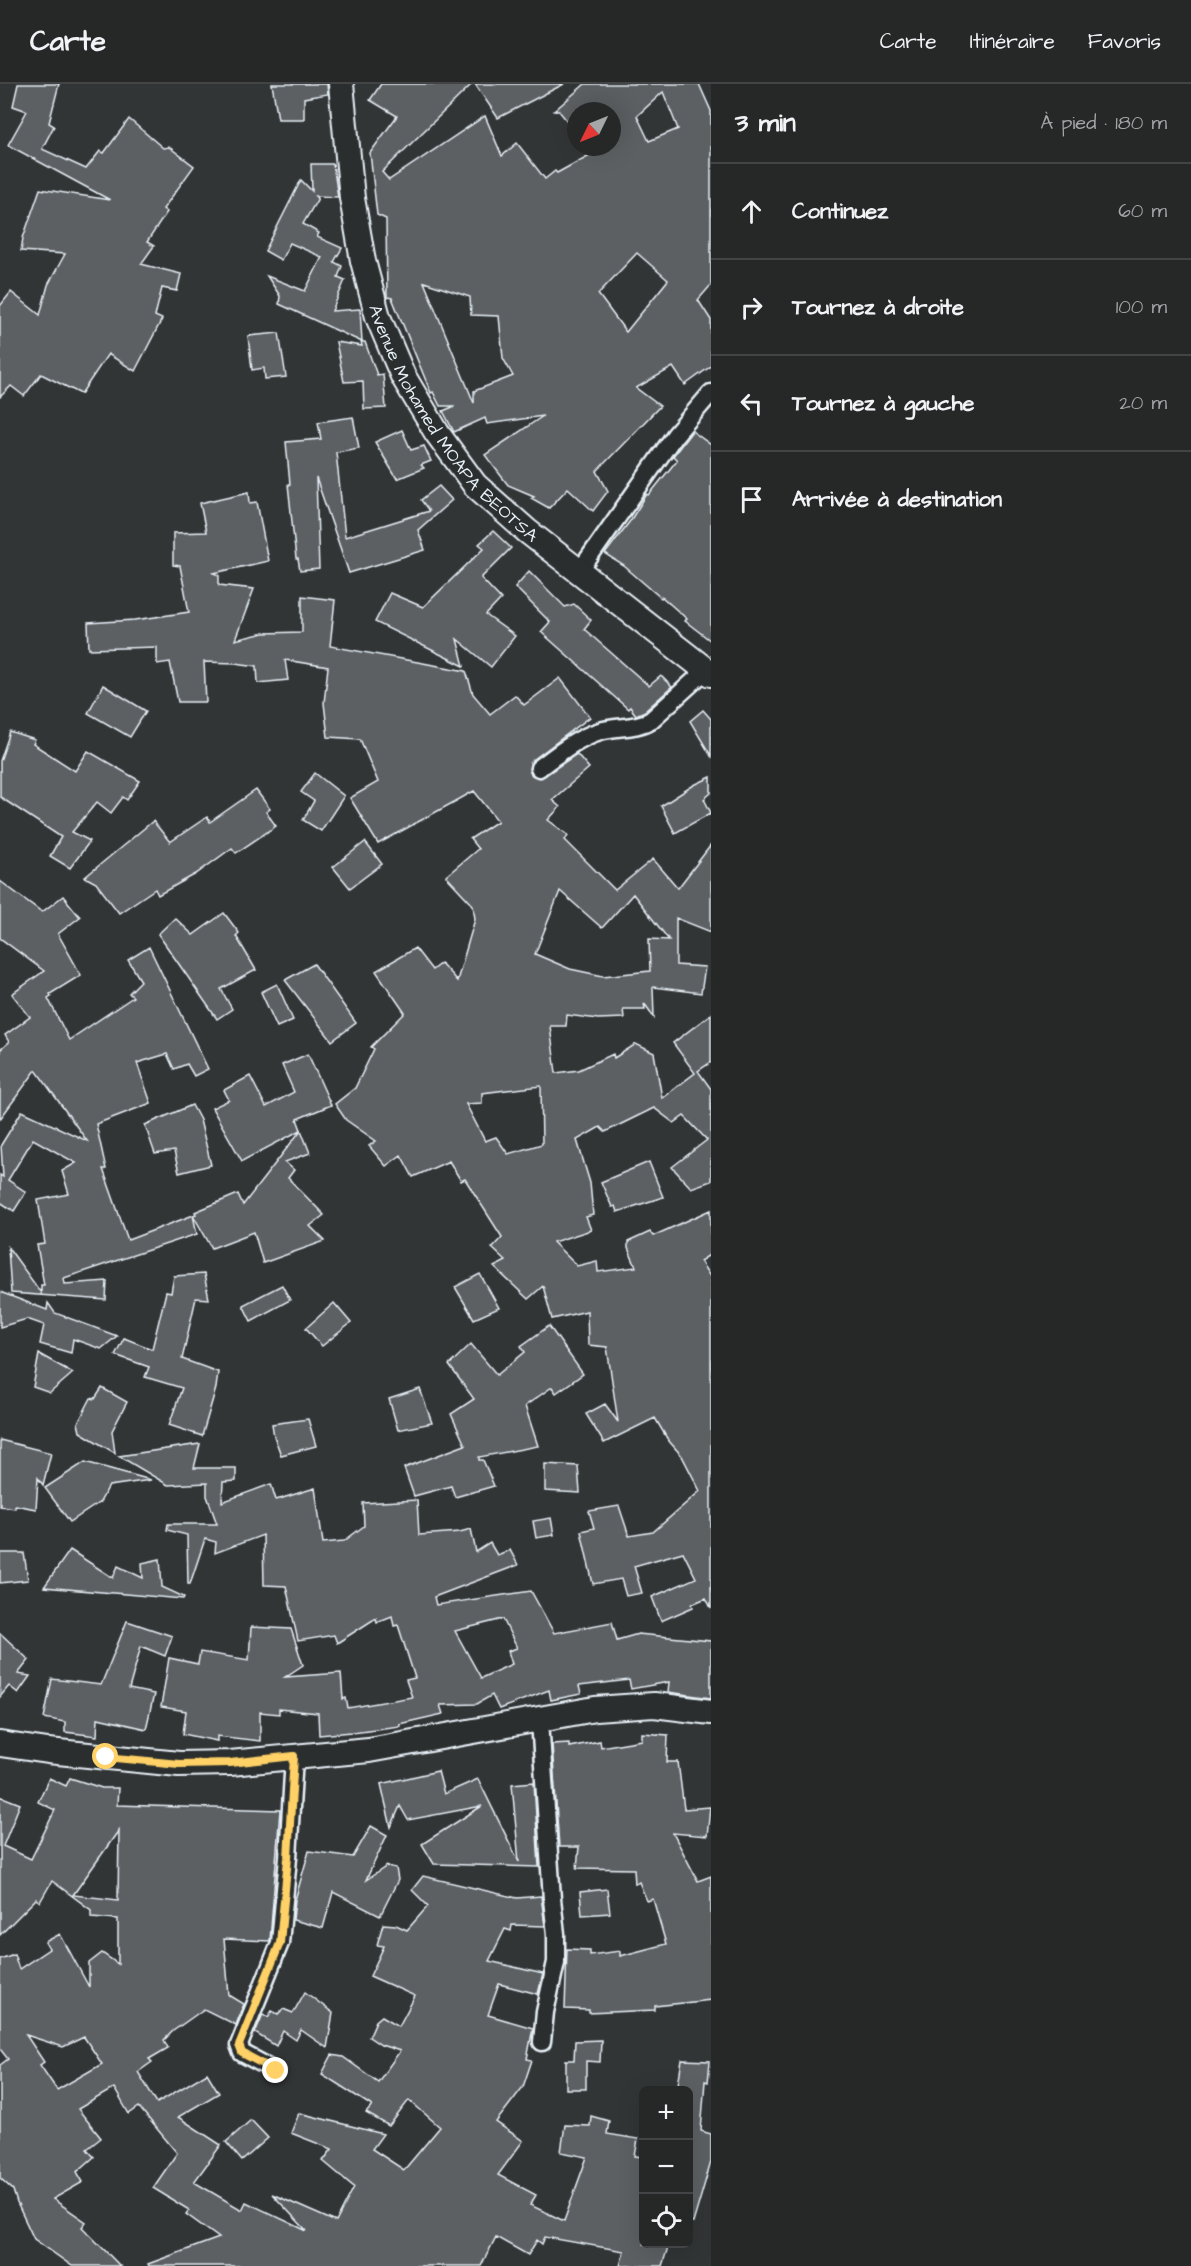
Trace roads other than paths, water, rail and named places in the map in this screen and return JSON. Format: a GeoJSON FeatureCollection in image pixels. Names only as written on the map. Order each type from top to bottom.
{"type":"FeatureCollection","features":[{"type":"Feature","properties":{"kind":"main road","name":"Avenue Mohamed MOAPA BEOTSA"},"geometry":{"type":"LineString","coordinates":[[341,84],[352,198],[363,261],[378,317],[403,376],[437,433],[475,485],[527,531],[708,672]]}},
{"type":"Feature","properties":{"kind":"main road"},"geometry":{"type":"LineString","coordinates":[[0,1744],[179,1764],[230,1763],[369,1750],[596,1709],[654,1705],[711,1713]]}},
{"type":"Feature","properties":{"kind":"street"},"geometry":{"type":"LineString","coordinates":[[579,572],[675,435],[711,393]]}},
{"type":"Feature","properties":{"kind":"street"},"geometry":{"type":"LineString","coordinates":[[539,768],[561,751],[588,736],[620,727],[642,726],[708,672]]}},
{"type":"Feature","properties":{"kind":"street"},"geometry":{"type":"LineString","coordinates":[[540,1720],[556,1934],[555,1962],[545,2012],[542,2042]]}},
{"type":"Feature","properties":{"kind":"street"},"geometry":{"type":"LineString","coordinates":[[276,2071],[242,2053],[239,2045],[280,1943],[294,1756]]}}]}
